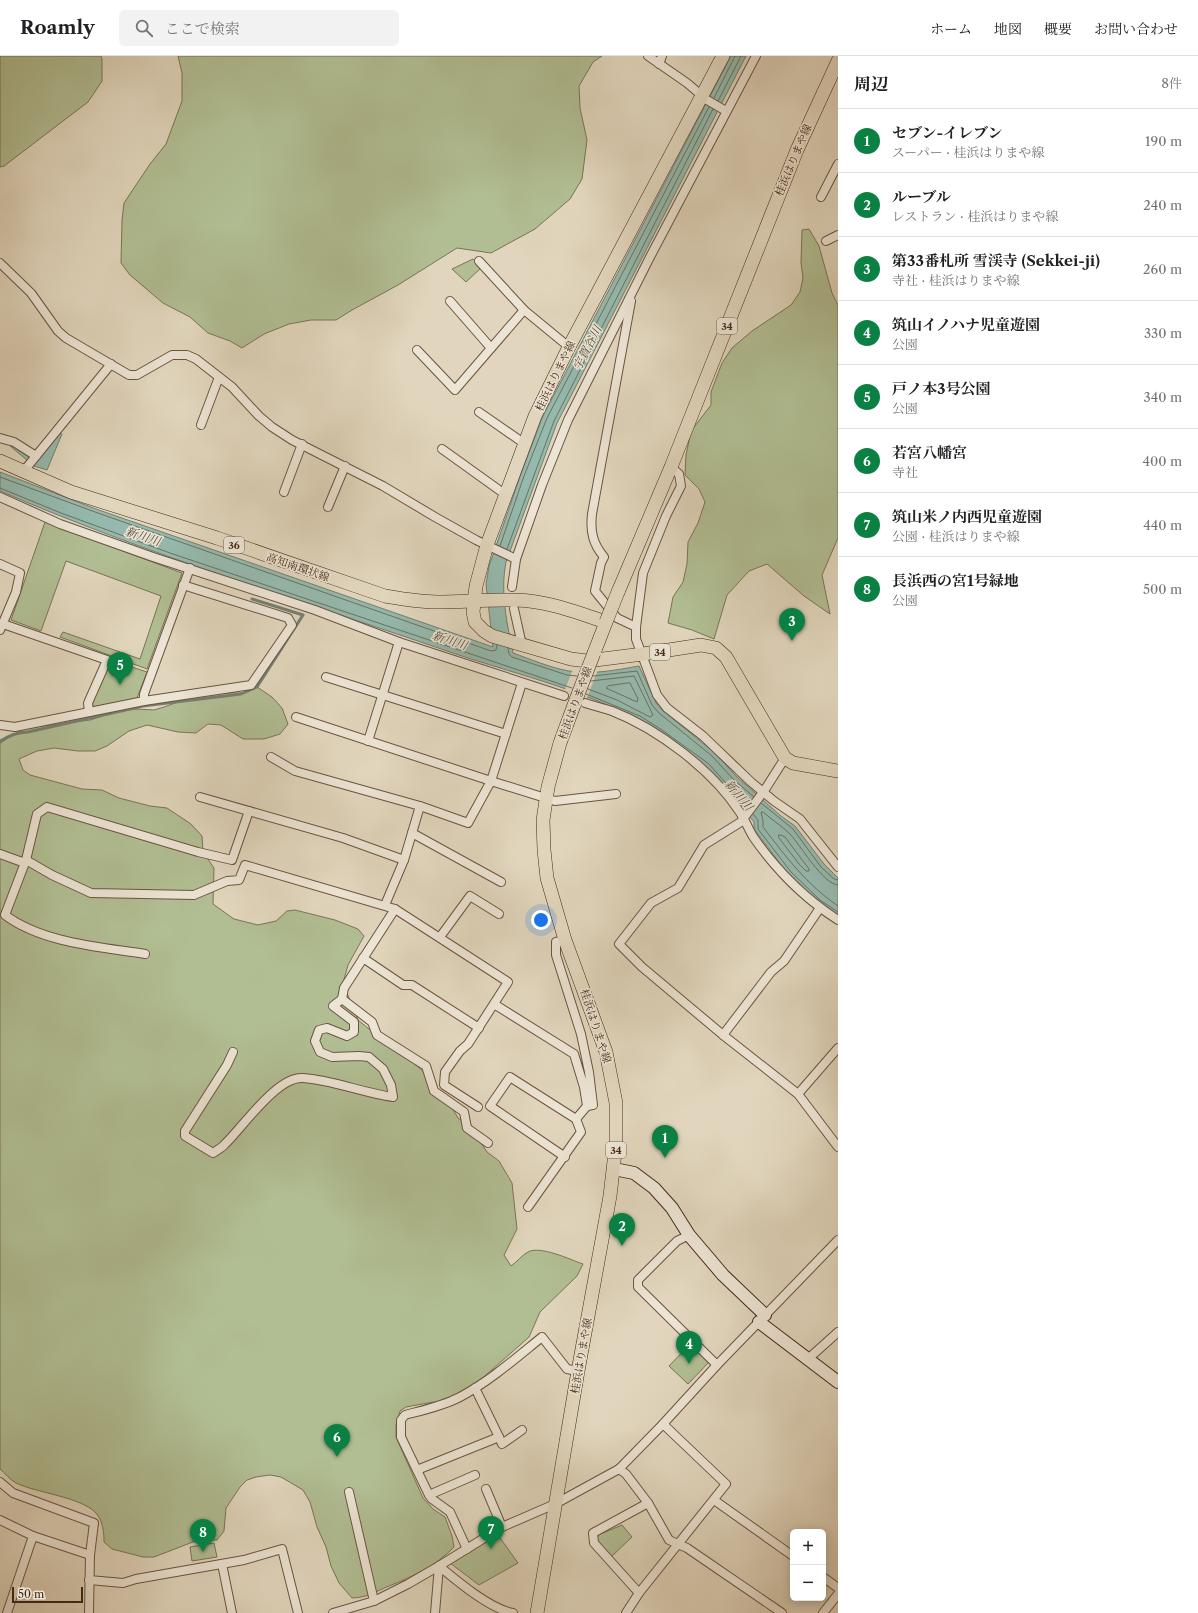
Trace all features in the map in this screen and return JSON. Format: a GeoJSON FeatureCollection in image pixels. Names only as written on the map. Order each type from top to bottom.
{"type":"FeatureCollection","features":[{"type":"Feature","properties":{"kind":"main road","name":"桂浜はりまや線"},"geometry":{"type":"LineString","coordinates":[[723,56],[704,98],[569,347],[535,416],[506,495],[476,586],[480,601],[474,612],[475,622],[484,631],[492,636],[572,659],[587,661],[701,645],[716,648],[726,657],[785,758]]}},
{"type":"Feature","properties":{"kind":"main road","name":"桂浜はりまや線"},"geometry":{"type":"LineString","coordinates":[[537,1613],[610,1196],[614,1169],[617,1120],[609,1067],[604,1046],[565,940],[547,878],[543,820],[545,798],[560,743],[575,699],[671,467],[796,150],[838,61]]}},
{"type":"Feature","properties":{"kind":"main road","name":"高知南環状線"},"geometry":{"type":"LineString","coordinates":[[0,461],[26,468],[71,492],[217,538],[385,596],[413,601],[480,601],[512,605],[538,602],[577,612],[606,622]]}},
{"type":"Feature","properties":{"kind":"main road"},"geometry":{"type":"LineString","coordinates":[[785,758],[793,763],[838,770]]}},
{"type":"Feature","properties":{"kind":"street"},"geometry":{"type":"LineString","coordinates":[[648,56],[660,60],[704,98],[722,109]]}},
{"type":"Feature","properties":{"kind":"street"},"geometry":{"type":"LineString","coordinates":[[512,587],[514,558],[568,420],[633,292],[722,109],[756,56]]}},
{"type":"Feature","properties":{"kind":"street"},"geometry":{"type":"LineString","coordinates":[[821,197],[838,164]]}},
{"type":"Feature","properties":{"kind":"street"},"geometry":{"type":"LineString","coordinates":[[826,241],[838,235]]}},
{"type":"Feature","properties":{"kind":"street"},"geometry":{"type":"LineString","coordinates":[[480,261],[524,310],[569,347]]}},
{"type":"Feature","properties":{"kind":"street"},"geometry":{"type":"LineString","coordinates":[[0,263],[31,293],[58,331],[66,338],[128,375],[137,375],[172,355],[186,355],[196,359],[232,387],[259,416],[272,427],[383,486],[435,518],[514,558]]}},
{"type":"Feature","properties":{"kind":"street"},"geometry":{"type":"LineString","coordinates":[[633,292],[591,525],[591,532],[598,551],[604,557],[601,563],[596,591],[617,618],[636,627]]}},
{"type":"Feature","properties":{"kind":"street"},"geometry":{"type":"LineString","coordinates":[[450,301],[491,348]]}},
{"type":"Feature","properties":{"kind":"street"},"geometry":{"type":"LineString","coordinates":[[417,350],[455,390],[524,310]]}},
{"type":"Feature","properties":{"kind":"street"},"geometry":{"type":"LineString","coordinates":[[26,468],[111,364]]}},
{"type":"Feature","properties":{"kind":"street"},"geometry":{"type":"LineString","coordinates":[[201,425],[219,377]]}},
{"type":"Feature","properties":{"kind":"street"},"geometry":{"type":"LineString","coordinates":[[479,412],[525,444]]}},
{"type":"Feature","properties":{"kind":"street"},"geometry":{"type":"LineString","coordinates":[[0,438],[14,442],[36,457]]}},
{"type":"Feature","properties":{"kind":"street"},"geometry":{"type":"LineString","coordinates":[[284,492],[302,444]]}},
{"type":"Feature","properties":{"kind":"street"},"geometry":{"type":"LineString","coordinates":[[442,449],[506,495]]}},
{"type":"Feature","properties":{"kind":"street"},"geometry":{"type":"LineString","coordinates":[[328,507],[346,466]]}},
{"type":"Feature","properties":{"kind":"street"},"geometry":{"type":"LineString","coordinates":[[671,467],[679,474],[681,486],[666,516],[643,573],[636,627],[636,639],[648,674],[660,700],[670,711],[703,736],[763,793],[800,819],[838,867]]}},
{"type":"Feature","properties":{"kind":"street"},"geometry":{"type":"LineString","coordinates":[[0,497],[60,524],[315,610],[399,642],[522,683],[610,710],[637,722],[690,758],[712,778],[740,811],[753,836],[767,856],[796,888],[820,908],[838,920]]}},
{"type":"Feature","properties":{"kind":"street"},"geometry":{"type":"LineString","coordinates":[[0,564],[20,573],[16,592],[1,627],[107,660],[88,703],[89,712]]}},
{"type":"Feature","properties":{"kind":"street"},"geometry":{"type":"LineString","coordinates":[[144,701],[144,694],[190,568]]}},
{"type":"Feature","properties":{"kind":"street"},"geometry":{"type":"LineString","coordinates":[[0,725],[15,727],[144,701],[251,684],[292,625],[288,618],[183,585]]}},
{"type":"Feature","properties":{"kind":"street"},"geometry":{"type":"LineString","coordinates":[[512,605],[518,644]]}},
{"type":"Feature","properties":{"kind":"street"},"geometry":{"type":"LineString","coordinates":[[368,741],[399,642]]}},
{"type":"Feature","properties":{"kind":"street"},"geometry":{"type":"LineString","coordinates":[[326,677],[382,693],[506,734]]}},
{"type":"Feature","properties":{"kind":"street"},"geometry":{"type":"LineString","coordinates":[[271,757],[295,771],[420,806],[468,823],[491,781],[522,683]]}},
{"type":"Feature","properties":{"kind":"street"},"geometry":{"type":"LineString","coordinates":[[296,716],[368,741],[556,801],[616,794]]}},
{"type":"Feature","properties":{"kind":"street"},"geometry":{"type":"LineString","coordinates":[[785,758],[763,793],[744,817],[704,845],[678,888],[651,903],[619,944],[642,967],[723,1035],[798,1094],[838,1147]]}},
{"type":"Feature","properties":{"kind":"street"},"geometry":{"type":"LineString","coordinates":[[200,797],[342,838],[404,860]]}},
{"type":"Feature","properties":{"kind":"street"},"geometry":{"type":"LineString","coordinates":[[385,905],[404,860],[420,806]]}},
{"type":"Feature","properties":{"kind":"street"},"geometry":{"type":"LineString","coordinates":[[145,954],[56,939],[15,924],[5,915],[25,861],[37,814],[47,807],[198,852],[232,860],[249,811]]}},
{"type":"Feature","properties":{"kind":"street"},"geometry":{"type":"LineString","coordinates":[[412,833],[501,882]]}},
{"type":"Feature","properties":{"kind":"street"},"geometry":{"type":"LineString","coordinates":[[0,854],[25,861],[91,893],[194,895],[227,881],[239,880],[245,865],[395,909],[508,982],[468,1044],[460,1051],[445,1072],[444,1085],[478,1107]]}},
{"type":"Feature","properties":{"kind":"street"},"geometry":{"type":"LineString","coordinates":[[440,937],[470,896],[499,914]]}},
{"type":"Feature","properties":{"kind":"street"},"geometry":{"type":"LineString","coordinates":[[723,1035],[771,972],[784,961],[820,908]]}},
{"type":"Feature","properties":{"kind":"street"},"geometry":{"type":"LineString","coordinates":[[233,1052],[227,1065],[185,1131],[184,1136],[213,1153],[225,1145],[266,1100],[290,1080],[301,1078],[320,1080],[393,1097],[392,1085],[383,1069],[369,1057],[332,1057],[320,1052],[315,1042],[320,1030],[327,1028],[347,1036],[354,1032],[354,1022],[333,1006],[342,999],[344,988],[395,909]]}},
{"type":"Feature","properties":{"kind":"street"},"geometry":{"type":"LineString","coordinates":[[565,940],[556,942],[556,956],[583,1042],[589,1072],[592,1105],[587,1106],[576,1119]]}},
{"type":"Feature","properties":{"kind":"street"},"geometry":{"type":"LineString","coordinates":[[363,958],[403,985],[412,985],[478,1028]]}},
{"type":"Feature","properties":{"kind":"street"},"geometry":{"type":"LineString","coordinates":[[342,999],[372,1022],[377,1035],[426,1066],[434,1091],[464,1112],[467,1128],[488,1143]]}},
{"type":"Feature","properties":{"kind":"street"},"geometry":{"type":"LineString","coordinates":[[494,1004],[574,1054],[584,1087],[587,1106]]}},
{"type":"Feature","properties":{"kind":"street"},"geometry":{"type":"LineString","coordinates":[[798,1094],[838,1048]]}},
{"type":"Feature","properties":{"kind":"street"},"geometry":{"type":"LineString","coordinates":[[528,1207],[565,1157],[581,1132],[576,1119],[510,1077],[490,1106],[565,1157]]}},
{"type":"Feature","properties":{"kind":"street"},"geometry":{"type":"LineString","coordinates":[[614,1169],[634,1172],[654,1188],[672,1208],[689,1235],[762,1318],[808,1359],[838,1382]]}},
{"type":"Feature","properties":{"kind":"street"},"geometry":{"type":"LineString","coordinates":[[689,1235],[677,1241],[638,1280],[638,1287],[717,1365]]}},
{"type":"Feature","properties":{"kind":"street"},"geometry":{"type":"LineString","coordinates":[[333,1613],[363,1609],[374,1600],[439,1566],[502,1527],[555,1504],[619,1468],[664,1424],[717,1365],[838,1240]]}},
{"type":"Feature","properties":{"kind":"street"},"geometry":{"type":"LineString","coordinates":[[808,1359],[838,1332]]}},
{"type":"Feature","properties":{"kind":"street"},"geometry":{"type":"LineString","coordinates":[[467,1549],[450,1512],[432,1499],[429,1495],[401,1437],[401,1420],[405,1415],[431,1409],[459,1398],[484,1383],[542,1337],[567,1369],[578,1372]]}},
{"type":"Feature","properties":{"kind":"street"},"geometry":{"type":"LineString","coordinates":[[475,1388],[502,1444],[522,1430]]}},
{"type":"Feature","properties":{"kind":"street"},"geometry":{"type":"LineString","coordinates":[[626,1613],[639,1593],[726,1484],[664,1424]]}},
{"type":"Feature","properties":{"kind":"street"},"geometry":{"type":"LineString","coordinates":[[417,1470],[499,1437]]}},
{"type":"Feature","properties":{"kind":"street"},"geometry":{"type":"LineString","coordinates":[[619,1468],[626,1474],[648,1503],[668,1540],[688,1548],[782,1613]]}},
{"type":"Feature","properties":{"kind":"street"},"geometry":{"type":"LineString","coordinates":[[429,1495],[475,1475]]}},
{"type":"Feature","properties":{"kind":"street"},"geometry":{"type":"LineString","coordinates":[[0,1482],[13,1492],[94,1523],[90,1554],[89,1613]]}},
{"type":"Feature","properties":{"kind":"street"},"geometry":{"type":"LineString","coordinates":[[486,1489],[502,1527]]}},
{"type":"Feature","properties":{"kind":"street"},"geometry":{"type":"LineString","coordinates":[[349,1492],[374,1600]]}},
{"type":"Feature","properties":{"kind":"street"},"geometry":{"type":"LineString","coordinates":[[714,1500],[790,1554]]}},
{"type":"Feature","properties":{"kind":"street"},"geometry":{"type":"LineString","coordinates":[[639,1593],[594,1543],[593,1533],[648,1503]]}},
{"type":"Feature","properties":{"kind":"street"},"geometry":{"type":"LineString","coordinates":[[0,1520],[34,1536],[84,1554],[90,1554]]}},
{"type":"Feature","properties":{"kind":"street"},"geometry":{"type":"LineString","coordinates":[[7,1613],[34,1536]]}},
{"type":"Feature","properties":{"kind":"street"},"geometry":{"type":"LineString","coordinates":[[89,1580],[123,1583],[151,1576],[244,1560],[282,1549],[298,1613]]}},
{"type":"Feature","properties":{"kind":"street"},"geometry":{"type":"LineString","coordinates":[[222,1564],[232,1613]]}},
{"type":"Feature","properties":{"kind":"street"},"geometry":{"type":"LineString","coordinates":[[435,1613],[439,1566]]}},
{"type":"Feature","properties":{"kind":"street"},"geometry":{"type":"LineString","coordinates":[[439,1566],[457,1582],[493,1605],[506,1612],[513,1613]]}},
{"type":"Feature","properties":{"kind":"street"},"geometry":{"type":"LineString","coordinates":[[826,1580],[838,1588]]}},
{"type":"Feature","properties":{"kind":"street"},"geometry":{"type":"LineString","coordinates":[[823,1613],[838,1594]]}},
{"type":"Feature","properties":{"kind":"green space"},"geometry":{"type":"Polygon","coordinates":[[[0,56],[101,56],[102,81],[88,102],[4,166],[0,167],[0,56]]]}},
{"type":"Feature","properties":{"kind":"green space"},"geometry":{"type":"Polygon","coordinates":[[[178,56],[602,56],[593,62],[579,86],[580,108],[587,140],[582,179],[570,199],[535,229],[491,253],[457,248],[398,285],[336,320],[311,320],[289,324],[264,334],[242,348],[230,341],[208,333],[190,317],[163,303],[130,275],[121,263],[124,203],[150,164],[166,144],[182,101],[182,73],[178,56]]]}},
{"type":"Feature","properties":{"kind":"green space"},"geometry":{"type":"Polygon","coordinates":[[[809,229],[819,246],[832,293],[838,305],[838,538],[822,575],[830,614],[804,596],[767,564],[749,571],[727,595],[714,639],[692,630],[668,623],[673,597],[683,582],[687,564],[688,542],[698,523],[705,502],[699,489],[685,475],[686,455],[691,431],[711,405],[711,392],[722,363],[732,348],[752,331],[791,305],[800,292],[803,278],[801,263],[802,230],[809,229]]]}},
{"type":"Feature","properties":{"kind":"green space"},"geometry":{"type":"Polygon","coordinates":[[[473,259],[481,268],[466,282],[452,269],[473,259]]]}},
{"type":"Feature","properties":{"kind":"green space"},"geometry":{"type":"Polygon","coordinates":[[[45,522],[182,573],[147,669],[60,637],[63,632],[140,659],[161,596],[66,561],[41,631],[11,620],[45,522]]]}},
{"type":"Feature","properties":{"kind":"green space"},"geometry":{"type":"Polygon","coordinates":[[[110,660],[147,672],[137,698],[93,707],[92,699],[110,660]]]}},
{"type":"Feature","properties":{"kind":"green space"},"geometry":{"type":"Polygon","coordinates":[[[257,687],[272,697],[282,708],[288,724],[280,734],[264,739],[243,739],[221,725],[208,724],[196,733],[178,732],[147,725],[129,731],[107,746],[95,751],[78,751],[54,748],[37,751],[19,759],[23,770],[30,775],[82,789],[102,790],[119,798],[150,806],[167,808],[191,824],[202,836],[203,852],[214,868],[213,904],[234,919],[258,925],[276,921],[287,911],[295,910],[335,920],[358,929],[364,936],[348,965],[343,983],[358,1020],[398,1050],[430,1077],[437,1089],[447,1099],[458,1118],[471,1128],[487,1152],[499,1161],[512,1183],[517,1229],[504,1255],[511,1266],[526,1253],[533,1250],[548,1252],[583,1264],[577,1276],[540,1312],[529,1337],[476,1384],[443,1402],[433,1402],[406,1407],[400,1411],[396,1425],[396,1437],[423,1498],[433,1509],[445,1517],[452,1536],[454,1547],[432,1565],[363,1597],[352,1598],[339,1583],[331,1566],[326,1547],[317,1527],[310,1502],[303,1490],[281,1477],[270,1475],[247,1480],[240,1487],[226,1508],[224,1531],[217,1540],[198,1540],[154,1557],[143,1557],[112,1549],[104,1542],[102,1523],[96,1513],[89,1508],[70,1499],[25,1487],[16,1483],[0,1469],[0,740],[27,728],[90,720],[112,713],[135,709],[154,710],[203,693],[244,693],[257,687]]]}},
{"type":"Feature","properties":{"kind":"green space"},"geometry":{"type":"Polygon","coordinates":[[[691,1343],[710,1361],[688,1384],[669,1366],[691,1343]]]}},
{"type":"Feature","properties":{"kind":"green space"},"geometry":{"type":"Polygon","coordinates":[[[622,1525],[632,1537],[611,1557],[597,1542],[598,1535],[622,1525]]]}},
{"type":"Feature","properties":{"kind":"green space"},"geometry":{"type":"Polygon","coordinates":[[[498,1535],[518,1563],[479,1585],[450,1563],[498,1535]]]}},
{"type":"Feature","properties":{"kind":"green space"},"geometry":{"type":"Polygon","coordinates":[[[214,1543],[217,1557],[192,1561],[190,1547],[214,1543]]]}},
{"type":"Feature","properties":{"kind":"water"},"geometry":{"type":"Polygon","coordinates":[[[731,56],[746,56],[557,423],[506,562],[504,574],[505,608],[513,653],[555,668],[578,672],[604,672],[639,666],[656,703],[662,710],[715,753],[737,777],[781,816],[795,826],[824,864],[838,878],[838,917],[817,903],[788,874],[754,829],[754,822],[707,768],[672,741],[636,719],[610,706],[558,686],[450,652],[167,556],[55,514],[0,491],[0,472],[96,509],[493,647],[486,584],[489,566],[543,416],[731,56]]]}},
{"type":"Feature","properties":{"kind":"water"},"geometry":{"type":"Polygon","coordinates":[[[60,433],[62,434],[47,470],[34,466],[10,446],[12,444],[31,456],[60,433]]]}},
{"type":"Feature","properties":{"kind":"pier"},"geometry":{"type":"Polygon","coordinates":[[[573,669],[598,670],[586,700],[564,692],[573,669]]]}},
{"type":"Feature","properties":{"kind":"waterway"},"geometry":{"type":"LineString","coordinates":[[0,742],[16,734],[143,706],[241,694],[257,687],[303,615],[252,599]]}},
{"type":"Feature","properties":{"kind":"place","name":"第33番札所 雪渓寺 (Sekkei-ji)"},"geometry":{"type":"Point","coordinates":[792,641]}},
{"type":"Feature","properties":{"kind":"place","name":"戸ノ本3号公園"},"geometry":{"type":"Point","coordinates":[120,685]}},
{"type":"Feature","properties":{"kind":"place","name":"セブン-イレブン"},"geometry":{"type":"Point","coordinates":[665,1158]}},
{"type":"Feature","properties":{"kind":"place","name":"ルーブル"},"geometry":{"type":"Point","coordinates":[622,1246]}},
{"type":"Feature","properties":{"kind":"place","name":"筑山イノハナ児童遊園"},"geometry":{"type":"Point","coordinates":[689,1364]}},
{"type":"Feature","properties":{"kind":"place","name":"若宮八幡宮"},"geometry":{"type":"Point","coordinates":[337,1457]}},
{"type":"Feature","properties":{"kind":"place","name":"筑山米ノ内西児童遊園"},"geometry":{"type":"Point","coordinates":[491,1549]}},
{"type":"Feature","properties":{"kind":"place","name":"長浜西の宮1号緑地"},"geometry":{"type":"Point","coordinates":[203,1552]}},
{"type":"Feature","properties":{"kind":"water label","name":"宇賀谷川"},"geometry":{"type":"Point","coordinates":[587,348]}},
{"type":"Feature","properties":{"kind":"water label","name":"新川川"},"geometry":{"type":"Point","coordinates":[143,536]}},
{"type":"Feature","properties":{"kind":"water label","name":"新川川"},"geometry":{"type":"Point","coordinates":[450,640]}},
{"type":"Feature","properties":{"kind":"water label","name":"新川川"},"geometry":{"type":"Point","coordinates":[739,795]}}]}
